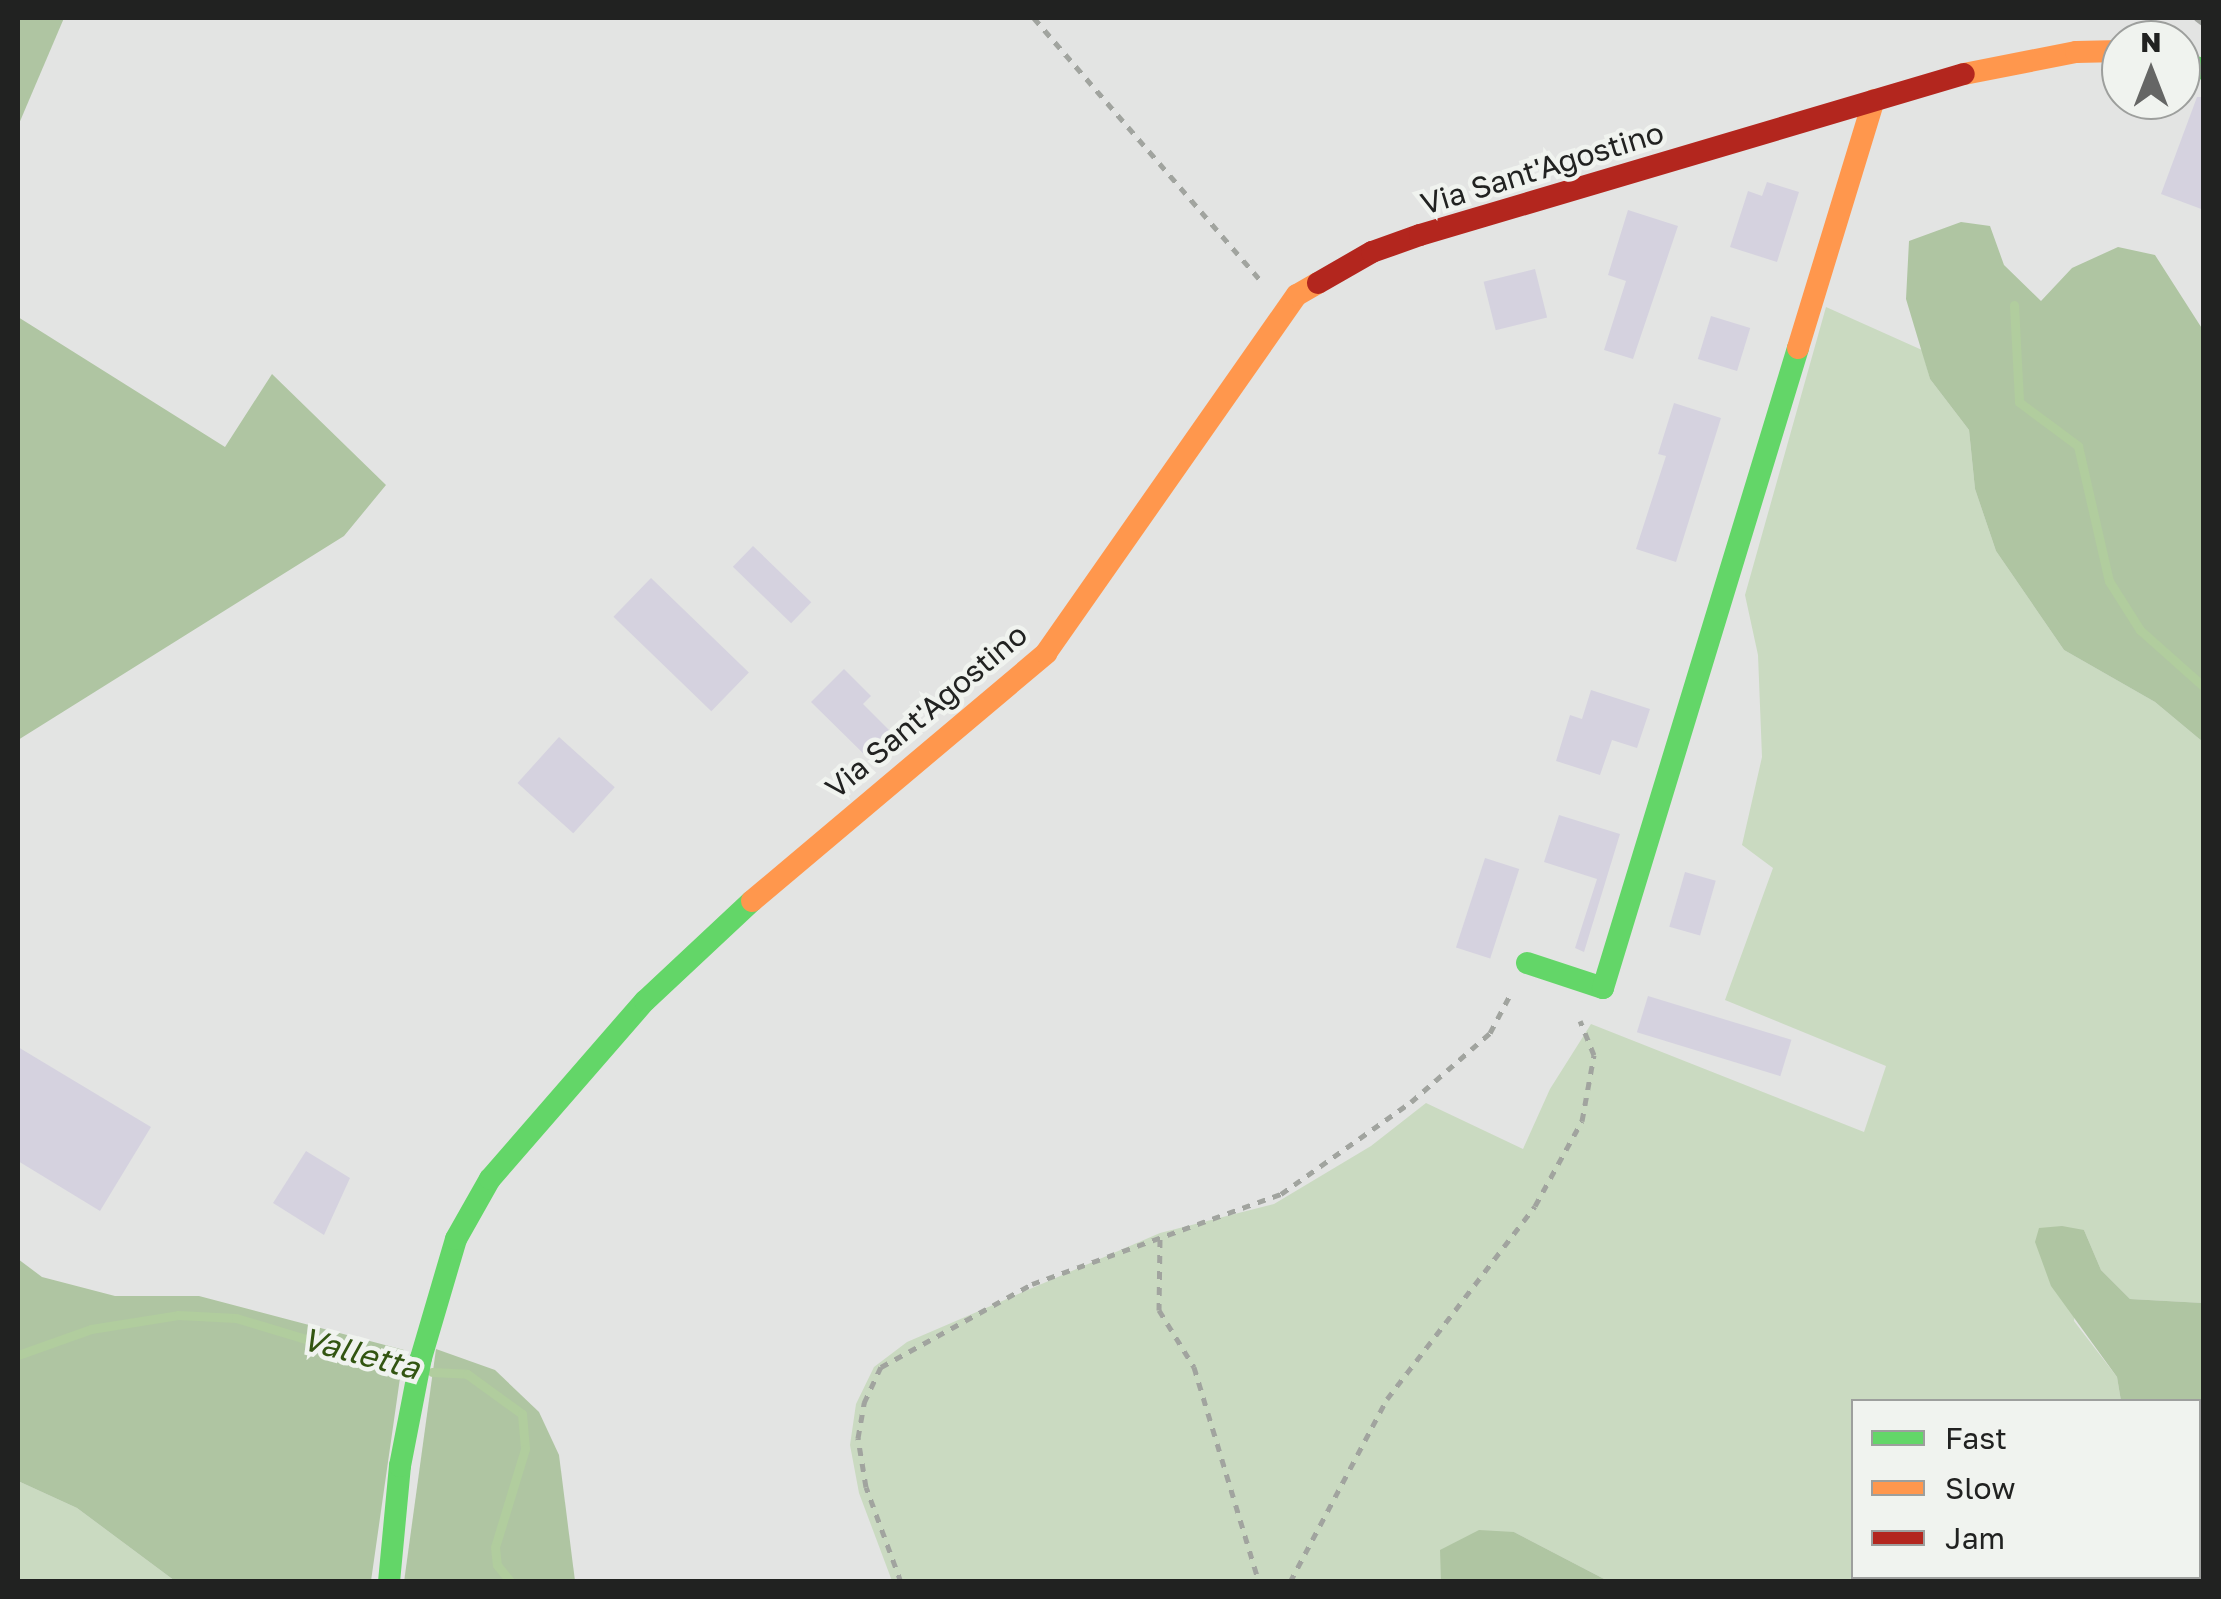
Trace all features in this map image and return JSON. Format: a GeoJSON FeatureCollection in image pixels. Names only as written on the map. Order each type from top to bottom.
{"type":"FeatureCollection","features":[{"type":"Feature","properties":{"kind":"street","name":"Via Sant'Agostino"},"geometry":{"type":"LineString","coordinates":[[389,1582],[400,1466],[421,1358],[456,1239],[490,1179],[645,1001],[781,874],[1046,653],[1297,295],[1372,252],[1980,70],[2076,52],[2101,51]]}},
{"type":"Feature","properties":{"kind":"street"},"geometry":{"type":"LineString","coordinates":[[1527,963],[1603,988],[1874,100]]}},
{"type":"Feature","properties":{"kind":"path"},"geometry":{"type":"LineString","coordinates":[[1034,18],[1286,311]]}},
{"type":"Feature","properties":{"kind":"path"},"geometry":{"type":"LineString","coordinates":[[2196,18],[2204,24]]}},
{"type":"Feature","properties":{"kind":"path"},"geometry":{"type":"LineString","coordinates":[[901,1582],[866,1486],[858,1438],[864,1403],[881,1367],[1032,1284],[1282,1194],[1396,1114],[1490,1033],[1527,963]]}},
{"type":"Feature","properties":{"kind":"path"},"geometry":{"type":"LineString","coordinates":[[1290,1582],[1386,1399],[1535,1206],[1582,1122],[1594,1055],[1577,1013]]}},
{"type":"Feature","properties":{"kind":"path"},"geometry":{"type":"LineString","coordinates":[[1160,1239],[1159,1310],[1194,1367],[1259,1582]]}},
{"type":"Feature","properties":{"kind":"green space"},"geometry":{"type":"Polygon","coordinates":[[[18,18],[64,18],[18,126],[18,18]]]}},
{"type":"Feature","properties":{"kind":"green space"},"geometry":{"type":"Polygon","coordinates":[[[1961,222],[1990,226],[2004,265],[2041,301],[2072,268],[2118,247],[2155,255],[2203,330],[2203,742],[2155,702],[2064,650],[1996,551],[1975,489],[1969,430],[1930,379],[1906,299],[1909,241],[1961,222]]]}},
{"type":"Feature","properties":{"kind":"green space"},"geometry":{"type":"Polygon","coordinates":[[[1826,307],[1922,350],[1930,379],[1969,430],[1975,489],[1996,551],[2064,650],[2155,702],[2203,742],[2203,1303],[2130,1299],[2101,1270],[2084,1230],[2074,1321],[2117,1377],[2121,1399],[1851,1399],[1851,1579],[2197,1581],[1608,1581],[1514,1532],[1441,1581],[892,1581],[859,1493],[850,1445],[856,1404],[874,1367],[907,1342],[1160,1233],[1274,1204],[1371,1146],[1426,1103],[1523,1149],[1550,1089],[1591,1024],[1864,1132],[1886,1066],[1725,1000],[1773,868],[1742,845],[1762,757],[1758,655],[1745,595],[1826,307]]]}},
{"type":"Feature","properties":{"kind":"green space"},"geometry":{"type":"Polygon","coordinates":[[[18,317],[225,447],[272,374],[386,485],[344,536],[18,740],[18,317]]]}},
{"type":"Feature","properties":{"kind":"green space"},"geometry":{"type":"Polygon","coordinates":[[[2062,1226],[2084,1230],[2101,1270],[2130,1299],[2203,1303],[2203,1540],[2201,1399],[2121,1399],[2117,1377],[2051,1286],[2035,1242],[2039,1228],[2062,1226]]]}},
{"type":"Feature","properties":{"kind":"green space"},"geometry":{"type":"Polygon","coordinates":[[[18,1259],[42,1277],[115,1296],[199,1296],[404,1350],[371,1581],[175,1581],[77,1508],[18,1481],[18,1259]]]}},
{"type":"Feature","properties":{"kind":"green space"},"geometry":{"type":"Polygon","coordinates":[[[436,1349],[495,1370],[539,1412],[559,1455],[575,1581],[404,1582],[436,1349]]]}},
{"type":"Feature","properties":{"kind":"green space"},"geometry":{"type":"Polygon","coordinates":[[[18,1481],[77,1508],[175,1581],[18,1582],[18,1481]]]}},
{"type":"Feature","properties":{"kind":"green space"},"geometry":{"type":"Polygon","coordinates":[[[1479,1530],[1514,1532],[1608,1581],[1441,1581],[1440,1550],[1479,1530]]]}},
{"type":"Feature","properties":{"kind":"building"},"geometry":{"type":"Polygon","coordinates":[[[2204,97],[2204,210],[2161,194],[2188,120],[2201,120],[2204,97]]]}},
{"type":"Feature","properties":{"kind":"building"},"geometry":{"type":"Polygon","coordinates":[[[1767,182],[1799,192],[1777,262],[1730,247],[1748,191],[1762,196],[1767,182]]]}},
{"type":"Feature","properties":{"kind":"building"},"geometry":{"type":"Polygon","coordinates":[[[1628,210],[1678,226],[1633,359],[1604,350],[1626,281],[1608,275],[1628,210]]]}},
{"type":"Feature","properties":{"kind":"building"},"geometry":{"type":"Polygon","coordinates":[[[1535,269],[1547,318],[1496,330],[1484,282],[1535,269]]]}},
{"type":"Feature","properties":{"kind":"building"},"geometry":{"type":"Polygon","coordinates":[[[1711,316],[1750,328],[1737,371],[1698,359],[1711,316]]]}},
{"type":"Feature","properties":{"kind":"building"},"geometry":{"type":"Polygon","coordinates":[[[1674,403],[1721,418],[1676,562],[1636,549],[1666,456],[1658,454],[1674,403]]]}},
{"type":"Feature","properties":{"kind":"building"},"geometry":{"type":"Polygon","coordinates":[[[753,546],[811,602],[791,623],[733,567],[753,546]]]}},
{"type":"Feature","properties":{"kind":"building"},"geometry":{"type":"Polygon","coordinates":[[[651,578],[749,672],[711,711],[613,617],[651,578]]]}},
{"type":"Feature","properties":{"kind":"building"},"geometry":{"type":"Polygon","coordinates":[[[844,669],[871,696],[863,704],[898,739],[871,761],[811,702],[844,669]]]}},
{"type":"Feature","properties":{"kind":"building"},"geometry":{"type":"Polygon","coordinates":[[[1591,690],[1650,709],[1637,748],[1612,740],[1600,775],[1556,761],[1570,715],[1582,719],[1591,690]]]}},
{"type":"Feature","properties":{"kind":"building"},"geometry":{"type":"Polygon","coordinates":[[[559,737],[615,787],[573,833],[518,783],[559,737]]]}},
{"type":"Feature","properties":{"kind":"building"},"geometry":{"type":"Polygon","coordinates":[[[1559,815],[1620,834],[1584,952],[1575,948],[1597,879],[1544,862],[1559,815]]]}},
{"type":"Feature","properties":{"kind":"building"},"geometry":{"type":"Polygon","coordinates":[[[1485,858],[1519,869],[1490,959],[1456,947],[1485,858]]]}},
{"type":"Feature","properties":{"kind":"building"},"geometry":{"type":"Polygon","coordinates":[[[1685,872],[1716,881],[1700,936],[1669,927],[1685,872]]]}},
{"type":"Feature","properties":{"kind":"building"},"geometry":{"type":"Polygon","coordinates":[[[1648,996],[1791,1040],[1780,1076],[1637,1032],[1648,996]]]}},
{"type":"Feature","properties":{"kind":"building"},"geometry":{"type":"Polygon","coordinates":[[[18,1047],[151,1127],[100,1211],[18,1161],[18,1047]]]}},
{"type":"Feature","properties":{"kind":"building"},"geometry":{"type":"Polygon","coordinates":[[[306,1151],[350,1178],[324,1235],[273,1203],[306,1151]]]}},
{"type":"Feature","properties":{"kind":"waterway"},"geometry":{"type":"LineString","coordinates":[[2014,305],[2019,402],[2078,446],[2109,581],[2140,630],[2204,687]]}},
{"type":"Feature","properties":{"kind":"waterway","name":"Valletta"},"geometry":{"type":"LineString","coordinates":[[18,1355],[91,1329],[178,1315],[236,1318],[402,1368]]}},
{"type":"Feature","properties":{"kind":"waterway","name":"Valletta"},"geometry":{"type":"LineString","coordinates":[[432,1372],[467,1374],[522,1414],[525,1449],[495,1547],[497,1565],[511,1582]]}},
{"type":"Feature","properties":{"kind":"traffic: fast"},"geometry":{"type":"LineString","coordinates":[[1527,963],[1603,988],[1798,348]]}},
{"type":"Feature","properties":{"kind":"traffic: fast"},"geometry":{"type":"LineString","coordinates":[[389,1582],[400,1466],[421,1358],[456,1239],[490,1179],[645,1001],[752,901]]}},
{"type":"Feature","properties":{"kind":"traffic: slow"},"geometry":{"type":"LineString","coordinates":[[1964,74],[2076,52],[2101,51]]}},
{"type":"Feature","properties":{"kind":"traffic: slow"},"geometry":{"type":"LineString","coordinates":[[1798,348],[1874,100]]}},
{"type":"Feature","properties":{"kind":"traffic: slow"},"geometry":{"type":"LineString","coordinates":[[752,901],[1046,653],[1297,295],[1318,283]]}},
{"type":"Feature","properties":{"kind":"traffic: jam"},"geometry":{"type":"LineString","coordinates":[[1318,283],[1372,252],[1420,235],[1964,74]]}}]}
